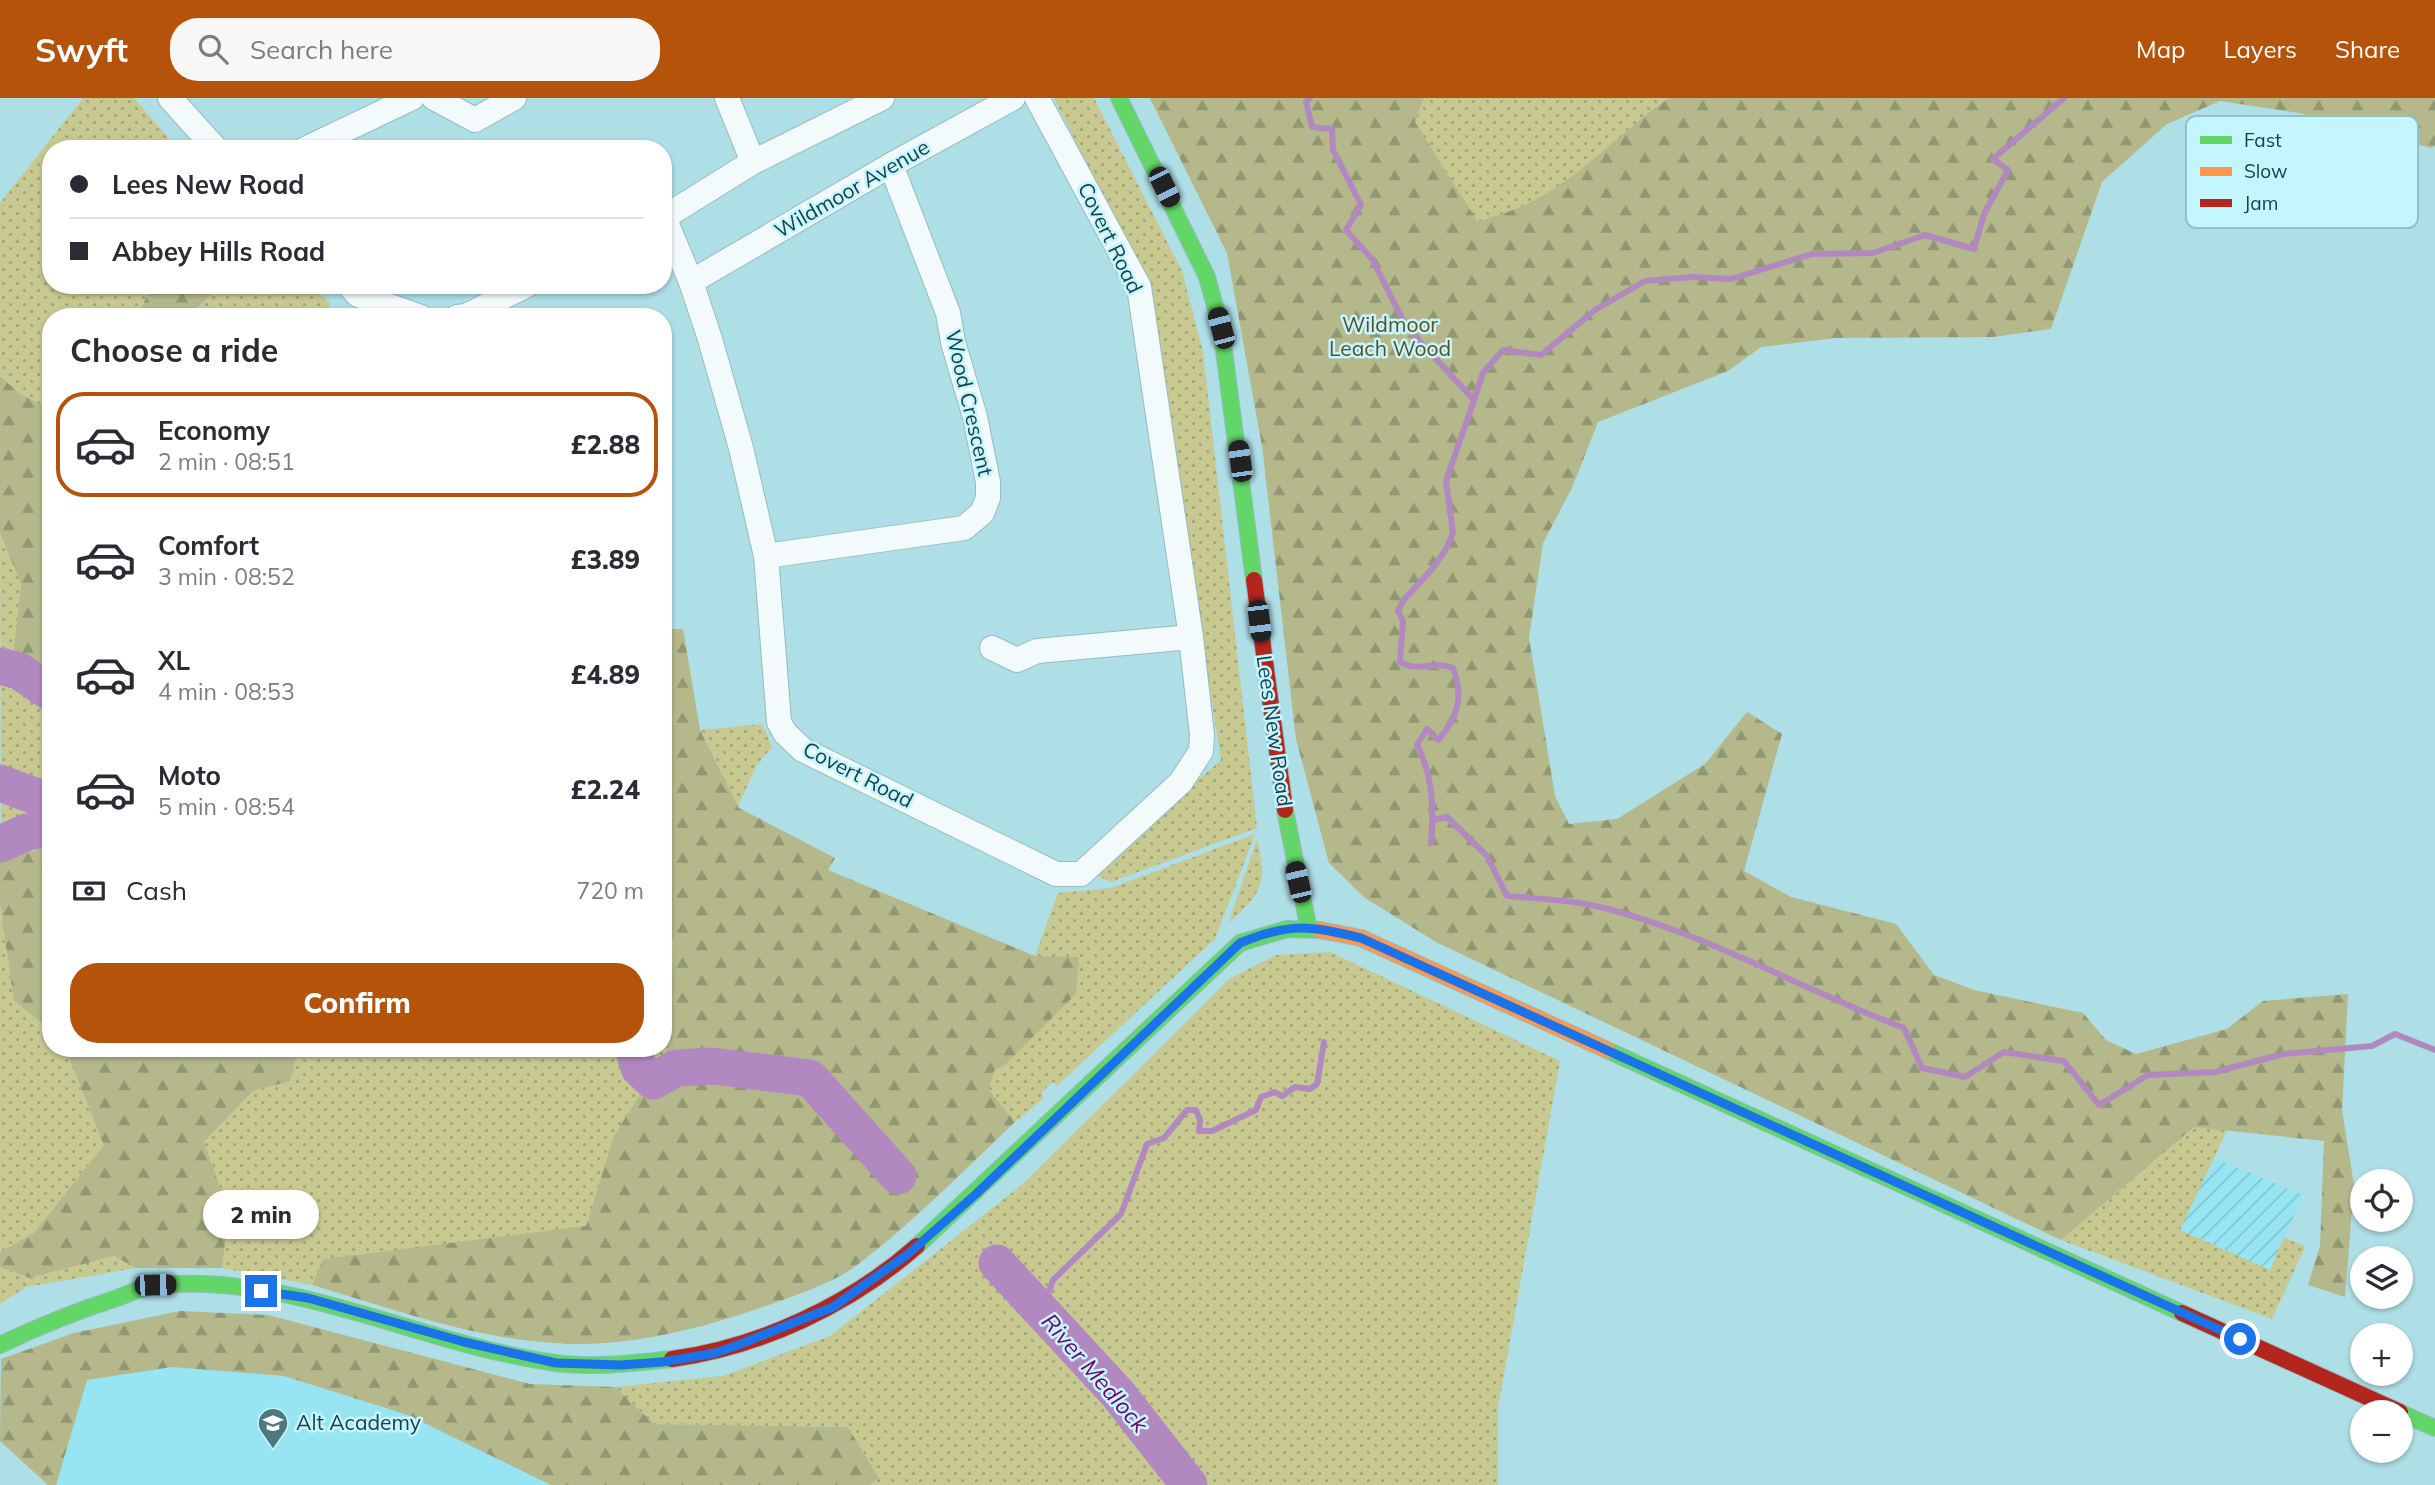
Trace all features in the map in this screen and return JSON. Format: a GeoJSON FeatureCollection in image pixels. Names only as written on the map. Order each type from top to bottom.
{"type":"FeatureCollection","features":[{"type":"Feature","properties":{"kind":"main road","name":"Lees New Road"},"geometry":{"type":"LineString","coordinates":[[1119,98],[1208,276],[1221,328],[1271,714],[1293,861],[1308,925]]}},
{"type":"Feature","properties":{"kind":"main road"},"geometry":{"type":"LineString","coordinates":[[0,1345],[56,1318],[155,1285],[214,1284],[308,1298],[464,1342],[556,1363],[621,1365],[715,1353],[833,1307],[908,1254],[976,1194],[1240,943],[1265,932],[1308,925],[1361,938],[1612,1055],[2374,1400]]}},
{"type":"Feature","properties":{"kind":"main road"},"geometry":{"type":"LineString","coordinates":[[2413,1418],[2435,1428]]}},
{"type":"Feature","properties":{"kind":"street"},"geometry":{"type":"LineString","coordinates":[[170,98],[208,140]]}},
{"type":"Feature","properties":{"kind":"street"},"geometry":{"type":"LineString","coordinates":[[324,140],[412,98]]}},
{"type":"Feature","properties":{"kind":"street"},"geometry":{"type":"LineString","coordinates":[[434,98],[475,120],[514,98]]}},
{"type":"Feature","properties":{"kind":"street"},"geometry":{"type":"LineString","coordinates":[[727,98],[752,162]]}},
{"type":"Feature","properties":{"kind":"street"},"geometry":{"type":"LineString","coordinates":[[672,212],[752,162],[882,98]]}},
{"type":"Feature","properties":{"kind":"street","name":"Wildmoor Avenue"},"geometry":{"type":"LineString","coordinates":[[691,282],[891,165],[1013,98]]}},
{"type":"Feature","properties":{"kind":"street","name":"Covert Road"},"geometry":{"type":"LineString","coordinates":[[672,236],[691,282],[741,448],[766,556],[779,722],[785,733],[803,750],[1056,874],[1081,874],[1181,782],[1201,751],[1202,735],[1191,637],[1139,287],[1037,98]]}},
{"type":"Feature","properties":{"kind":"street","name":"Wood Crescent"},"geometry":{"type":"LineString","coordinates":[[766,556],[964,527],[982,513],[988,498],[988,482],[975,417],[953,342],[948,313],[891,165]]}},
{"type":"Feature","properties":{"kind":"street"},"geometry":{"type":"LineString","coordinates":[[357,294],[395,308]]}},
{"type":"Feature","properties":{"kind":"street"},"geometry":{"type":"LineString","coordinates":[[482,308],[509,294]]}},
{"type":"Feature","properties":{"kind":"street"},"geometry":{"type":"LineString","coordinates":[[992,648],[1017,660],[1037,651],[1191,637]]}},
{"type":"Feature","properties":{"kind":"shaded area"},"geometry":{"type":"Polygon","coordinates":[[[2214,1158],[2303,1195],[2270,1271],[2179,1230],[2214,1158]]]}},
{"type":"Feature","properties":{"kind":"shaded area","name":"Alt Academy"},"geometry":{"type":"Polygon","coordinates":[[[172,1367],[284,1376],[408,1415],[551,1485],[56,1485],[87,1380],[172,1367]]]}},
{"type":"Feature","properties":{"kind":"green space"},"geometry":{"type":"Polygon","coordinates":[[[83,98],[134,98],[170,140],[50,140],[83,98]]]}},
{"type":"Feature","properties":{"kind":"green space"},"geometry":{"type":"Polygon","coordinates":[[[1054,98],[1094,98],[1182,271],[1203,352],[1257,828],[1111,882],[1091,873],[1221,760],[1146,286],[1054,98]]]}},
{"type":"Feature","properties":{"kind":"green space"},"geometry":{"type":"Polygon","coordinates":[[[1150,98],[1723,98],[1487,248],[1227,253],[1150,98]]]}},
{"type":"Feature","properties":{"kind":"green space","name":"Wildmoor Leach Wood"},"geometry":{"type":"Polygon","coordinates":[[[1150,98],[1424,98],[1415,122],[1478,222],[1544,195],[1581,169],[1669,98],[2435,98],[2435,146],[2431,148],[2418,145],[2418,116],[2310,116],[2220,101],[2167,124],[2102,182],[2051,329],[1993,337],[1836,338],[1761,347],[1728,371],[1598,422],[1572,488],[1543,543],[1529,638],[1555,796],[1569,824],[1617,819],[1705,764],[1747,712],[1782,734],[1744,871],[1791,897],[1896,924],[1934,975],[1974,990],[2083,1013],[2106,1040],[2136,1054],[2227,1029],[2263,1001],[2348,994],[2342,1110],[2351,1169],[2345,1297],[2308,1285],[2320,1246],[2324,1141],[2194,1127],[2061,1240],[1436,942],[1365,898],[1329,863],[1296,739],[1262,446],[1227,253],[1150,98]]]}},
{"type":"Feature","properties":{"kind":"green space"},"geometry":{"type":"Polygon","coordinates":[[[42,150],[42,294],[148,294],[141,308],[42,308],[42,405],[19,393],[0,376],[0,203],[42,150]]]}},
{"type":"Feature","properties":{"kind":"green space"},"geometry":{"type":"Polygon","coordinates":[[[148,294],[212,294],[197,308],[141,308],[148,294]]]}},
{"type":"Feature","properties":{"kind":"green space"},"geometry":{"type":"Polygon","coordinates":[[[212,294],[320,294],[330,303],[330,308],[197,308],[212,294]]]}},
{"type":"Feature","properties":{"kind":"green space"},"geometry":{"type":"Polygon","coordinates":[[[0,376],[19,393],[42,405],[42,674],[13,656],[21,584],[0,533],[0,376]]]}},
{"type":"Feature","properties":{"kind":"green space"},"geometry":{"type":"Polygon","coordinates":[[[0,533],[21,584],[13,656],[42,674],[42,849],[1,858],[0,533]]]}},
{"type":"Feature","properties":{"kind":"green space"},"geometry":{"type":"Polygon","coordinates":[[[672,629],[683,629],[700,730],[739,808],[835,858],[828,870],[1035,956],[1079,957],[1076,994],[1005,1065],[994,1071],[989,1090],[1015,1122],[916,1216],[853,1268],[775,1303],[679,1332],[629,1341],[579,1344],[523,1340],[462,1329],[312,1285],[323,1259],[586,1226],[614,1136],[663,1057],[672,1057],[672,629]]]}},
{"type":"Feature","properties":{"kind":"green space"},"geometry":{"type":"Polygon","coordinates":[[[762,724],[772,747],[757,765],[738,806],[700,730],[762,724]]]}},
{"type":"Feature","properties":{"kind":"green space"},"geometry":{"type":"Polygon","coordinates":[[[1255,834],[1215,939],[1057,1086],[1053,1082],[1041,1093],[1044,1098],[1015,1122],[989,1090],[994,1071],[1005,1065],[1076,994],[1035,956],[1058,893],[1111,888],[1255,834]]]}},
{"type":"Feature","properties":{"kind":"green space"},"geometry":{"type":"Polygon","coordinates":[[[1257,839],[1262,866],[1260,886],[1249,904],[1229,922],[1257,839]]]}},
{"type":"Feature","properties":{"kind":"green space"},"geometry":{"type":"Polygon","coordinates":[[[42,849],[42,1023],[14,1001],[0,904],[0,858],[42,849]]]}},
{"type":"Feature","properties":{"kind":"green space"},"geometry":{"type":"Polygon","coordinates":[[[0,904],[14,1001],[42,1023],[42,1057],[69,1057],[104,1145],[34,1233],[0,1252],[0,904]]]}},
{"type":"Feature","properties":{"kind":"green space"},"geometry":{"type":"Polygon","coordinates":[[[672,939],[674,939],[672,976],[672,939]]]}},
{"type":"Feature","properties":{"kind":"green space"},"geometry":{"type":"Polygon","coordinates":[[[1330,952],[1560,1061],[1498,1408],[1498,1485],[870,1485],[879,1478],[848,1427],[654,1424],[615,1387],[723,1376],[830,1336],[1023,1184],[1229,979],[1276,955],[1330,952]]]}},
{"type":"Feature","properties":{"kind":"green space"},"geometry":{"type":"Polygon","coordinates":[[[69,1057],[297,1057],[290,1081],[253,1091],[204,1142],[229,1212],[222,1268],[136,1268],[114,1256],[30,1278],[0,1267],[0,1252],[34,1233],[104,1145],[69,1057]]]}},
{"type":"Feature","properties":{"kind":"green space"},"geometry":{"type":"Polygon","coordinates":[[[297,1057],[663,1057],[614,1136],[586,1227],[323,1259],[312,1285],[222,1268],[229,1212],[204,1142],[253,1091],[290,1081],[297,1057]]]}},
{"type":"Feature","properties":{"kind":"green space"},"geometry":{"type":"Polygon","coordinates":[[[2194,1127],[2227,1130],[2180,1230],[2270,1270],[2284,1237],[2305,1247],[2272,1319],[2061,1240],[2194,1127]]]}},
{"type":"Feature","properties":{"kind":"green space"},"geometry":{"type":"Polygon","coordinates":[[[114,1256],[136,1268],[26,1287],[0,1304],[0,1267],[30,1278],[114,1256]]]}},
{"type":"Feature","properties":{"kind":"green space"},"geometry":{"type":"Polygon","coordinates":[[[180,1311],[268,1315],[530,1384],[615,1387],[654,1424],[848,1427],[879,1478],[870,1485],[551,1485],[408,1415],[284,1376],[172,1367],[87,1380],[56,1485],[48,1485],[0,1441],[1,1359],[74,1333],[180,1311]]]}},
{"type":"Feature","properties":{"kind":"waterway"},"geometry":{"type":"LineString","coordinates":[[1310,98],[1306,102],[1312,127],[1332,129],[1333,150],[1361,205],[1346,230],[1372,259],[1407,328],[1474,400],[1446,481],[1453,533],[1432,569],[1403,601],[1398,611],[1403,621],[1400,662],[1413,666],[1439,665],[1453,668],[1458,688],[1457,706],[1445,732],[1438,740],[1427,729],[1417,745],[1426,768],[1431,793],[1431,843]]}},
{"type":"Feature","properties":{"kind":"waterway"},"geometry":{"type":"LineString","coordinates":[[1474,400],[1483,373],[1503,350],[1541,355],[1595,310],[1645,281],[1692,277],[1731,279],[1812,254],[1873,253],[1925,235],[1974,249],[1984,214],[2008,170],[1993,159],[2064,98]]}},
{"type":"Feature","properties":{"kind":"waterway","name":"River Medlock"},"geometry":{"type":"LineString","coordinates":[[0,666],[19,671],[42,687]]}},
{"type":"Feature","properties":{"kind":"waterway","name":"River Medlock"},"geometry":{"type":"LineString","coordinates":[[0,783],[42,799]]}},
{"type":"Feature","properties":{"kind":"waterway"},"geometry":{"type":"LineString","coordinates":[[1433,820],[1447,817],[1487,856],[1507,896],[1596,906],[1645,920],[1720,948],[1904,1028],[1922,1068],[1965,1077],[2004,1052],[2064,1061],[2099,1105],[2148,1075],[2215,1072],[2283,1054],[2372,1046],[2395,1034],[2435,1050]]}},
{"type":"Feature","properties":{"kind":"waterway","name":"River Medlock"},"geometry":{"type":"LineString","coordinates":[[0,844],[27,832],[42,830]]}},
{"type":"Feature","properties":{"kind":"waterway"},"geometry":{"type":"LineString","coordinates":[[1050,1321],[1054,1307],[1047,1297],[1053,1280],[1121,1214],[1147,1144],[1164,1138],[1187,1110],[1196,1110],[1200,1120],[1199,1131],[1212,1131],[1256,1110],[1261,1097],[1275,1092],[1282,1096],[1295,1087],[1310,1089],[1317,1084],[1324,1042]]}},
{"type":"Feature","properties":{"kind":"waterway","name":"River Medlock"},"geometry":{"type":"LineString","coordinates":[[636,1057],[639,1068],[653,1081],[677,1068],[713,1066],[810,1078],[898,1176]]}},
{"type":"Feature","properties":{"kind":"waterway","name":"River Medlock"},"geometry":{"type":"LineString","coordinates":[[997,1263],[1118,1394],[1189,1485]]}},
{"type":"Feature","properties":{"kind":"traffic: fast"},"geometry":{"type":"LineString","coordinates":[[1119,98],[1207,277],[1221,328],[1254,580]]}},
{"type":"Feature","properties":{"kind":"traffic: fast"},"geometry":{"type":"LineString","coordinates":[[1285,810],[1308,925]]}},
{"type":"Feature","properties":{"kind":"traffic: fast"},"geometry":{"type":"LineString","coordinates":[[917,1246],[1240,943],[1287,929],[1320,930]]}},
{"type":"Feature","properties":{"kind":"traffic: fast"},"geometry":{"type":"LineString","coordinates":[[1607,1050],[2182,1313]]}},
{"type":"Feature","properties":{"kind":"traffic: fast"},"geometry":{"type":"LineString","coordinates":[[0,1345],[58,1319],[143,1288],[209,1284],[260,1290],[309,1300],[457,1342],[556,1363],[599,1365],[672,1359]]}},
{"type":"Feature","properties":{"kind":"traffic: fast"},"geometry":{"type":"LineString","coordinates":[[2413,1418],[2435,1428]]}},
{"type":"Feature","properties":{"kind":"traffic: slow"},"geometry":{"type":"LineString","coordinates":[[1320,930],[1361,938],[1607,1050]]}},
{"type":"Feature","properties":{"kind":"traffic: jam"},"geometry":{"type":"LineString","coordinates":[[1254,580],[1285,810]]}},
{"type":"Feature","properties":{"kind":"traffic: jam"},"geometry":{"type":"LineString","coordinates":[[672,1359],[738,1345],[802,1320],[863,1287],[917,1246]]}},
{"type":"Feature","properties":{"kind":"traffic: jam"},"geometry":{"type":"LineString","coordinates":[[2182,1313],[2374,1400]]}},
{"type":"Feature","properties":{"kind":"place","name":"Alt Academy"},"geometry":{"type":"Point","coordinates":[273,1450]}},
{"type":"Feature","properties":{"kind":"route"},"geometry":{"type":"LineString","coordinates":[[261,1291],[308,1298],[464,1342],[556,1363],[621,1365],[662,1362],[715,1353],[833,1307],[908,1254],[976,1194],[1240,943],[1265,932],[1308,925],[1361,938],[1612,1055],[2240,1339]]}}]}
